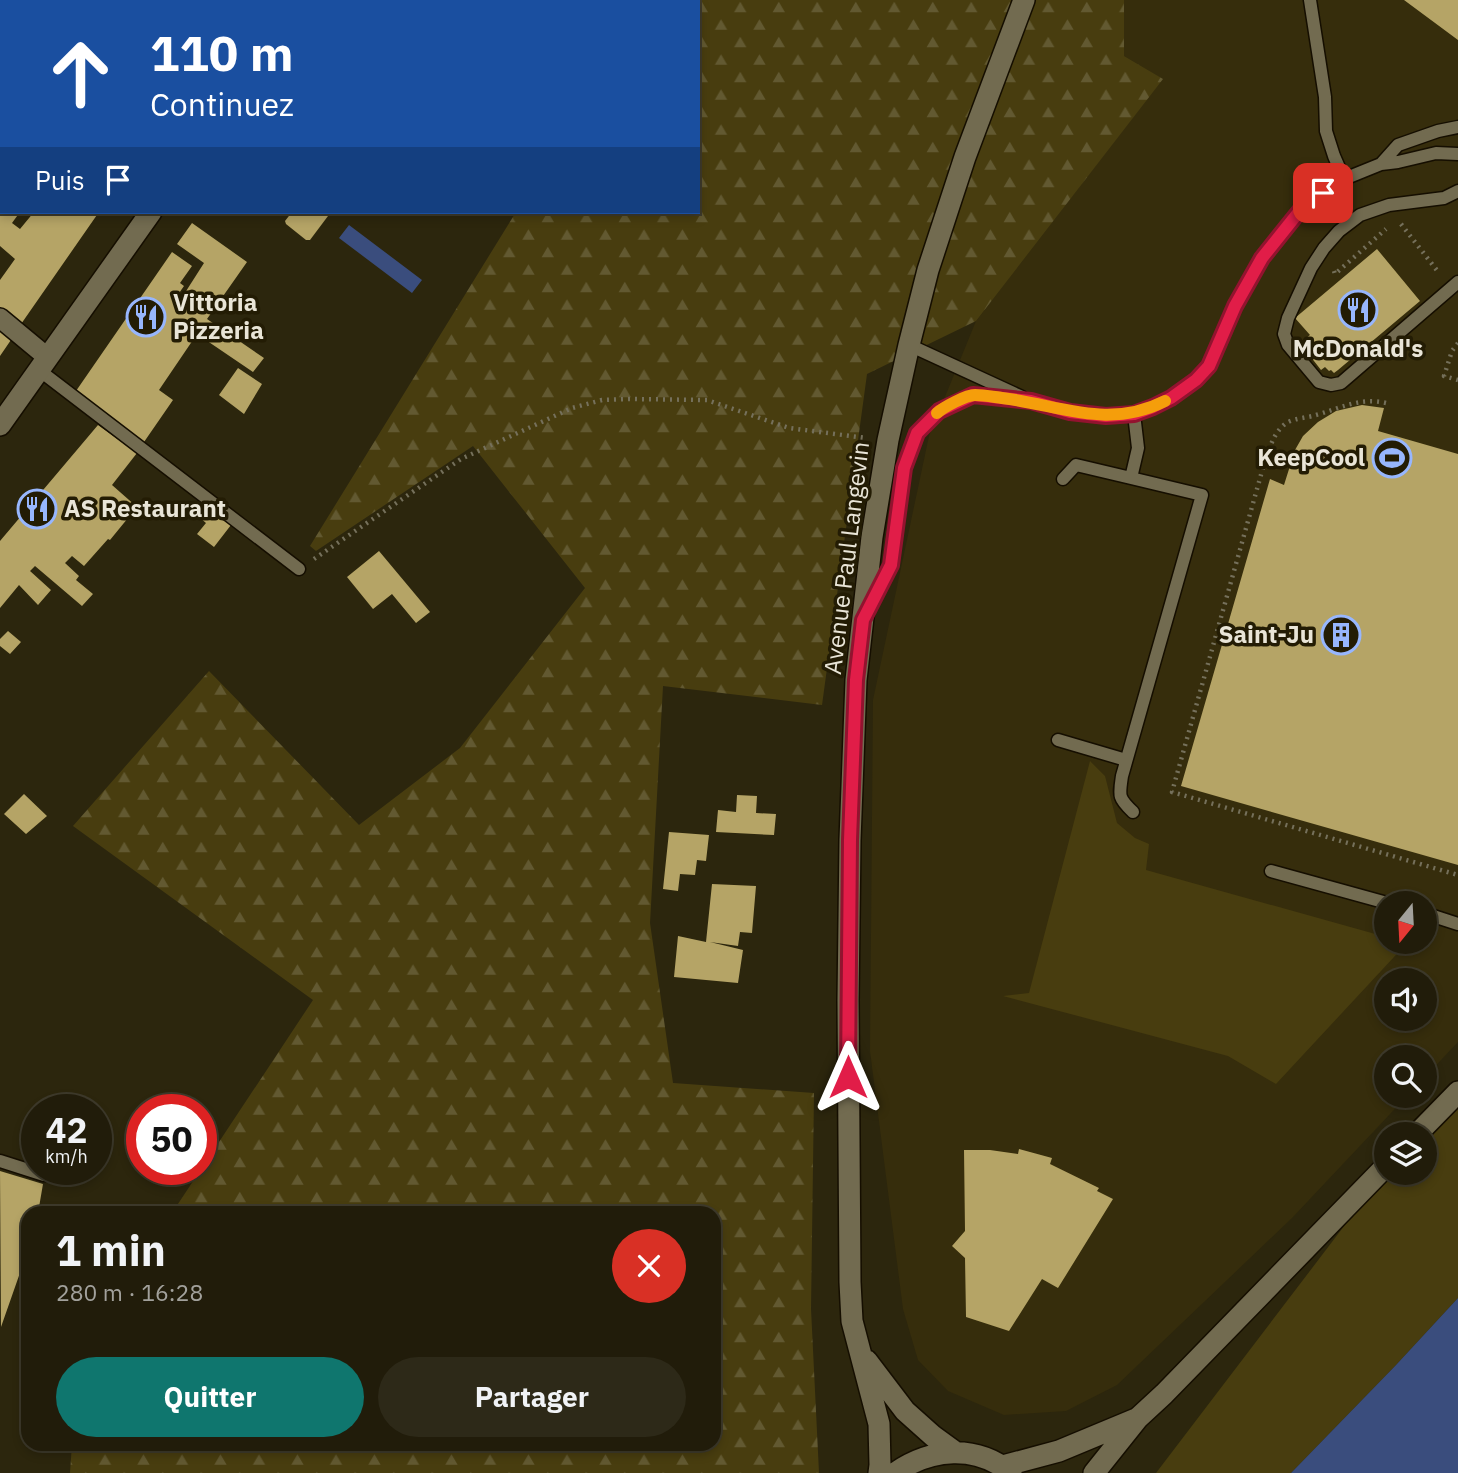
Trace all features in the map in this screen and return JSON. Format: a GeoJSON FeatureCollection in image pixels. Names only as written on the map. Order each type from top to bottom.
{"type":"FeatureCollection","features":[{"type":"Feature","properties":{"kind":"main road","name":"Avenue Paul Langevin"},"geometry":{"type":"LineString","coordinates":[[879,1473],[879,1424],[852,1321],[850,1282],[848,986],[856,680],[872,537],[888,440],[909,345],[928,270],[961,170],[1024,0]]}},
{"type":"Feature","properties":{"kind":"main road"},"geometry":{"type":"LineString","coordinates":[[0,425],[150,214]]}},
{"type":"Feature","properties":{"kind":"main road"},"geometry":{"type":"LineString","coordinates":[[1429,1122],[1458,1092]]}},
{"type":"Feature","properties":{"kind":"main road"},"geometry":{"type":"LineString","coordinates":[[1094,1473],[1138,1418],[1374,1178]]}},
{"type":"Feature","properties":{"kind":"main road","name":"Avenue Paul Langevin"},"geometry":{"type":"LineString","coordinates":[[860,1352],[905,1411],[955,1452]]}},
{"type":"Feature","properties":{"kind":"main road"},"geometry":{"type":"LineString","coordinates":[[895,1473],[909,1463],[932,1455],[955,1452],[980,1456],[1007,1470],[1138,1418]]}},
{"type":"Feature","properties":{"kind":"street"},"geometry":{"type":"LineString","coordinates":[[0,318],[43,364]]}},
{"type":"Feature","properties":{"kind":"lane"},"geometry":{"type":"LineString","coordinates":[[1310,0],[1325,97],[1326,131],[1344,179]]}},
{"type":"Feature","properties":{"kind":"lane"},"geometry":{"type":"LineString","coordinates":[[1381,164],[1398,145],[1458,127]]}},
{"type":"Feature","properties":{"kind":"lane"},"geometry":{"type":"LineString","coordinates":[[909,345],[1031,401],[1070,412],[1106,416],[1134,414],[1171,398],[1196,380],[1209,366],[1235,306],[1262,258],[1302,208],[1344,179],[1381,164],[1436,153],[1458,154]]}},
{"type":"Feature","properties":{"kind":"lane"},"geometry":{"type":"LineString","coordinates":[[1454,286],[1341,383],[1331,385],[1319,382],[1288,345],[1284,334],[1287,318],[1311,268],[1339,231],[1360,215],[1389,205],[1444,198],[1458,191]]}},
{"type":"Feature","properties":{"kind":"lane"},"geometry":{"type":"LineString","coordinates":[[43,364],[299,569]]}},
{"type":"Feature","properties":{"kind":"lane"},"geometry":{"type":"LineString","coordinates":[[863,620],[891,565],[904,468],[917,433],[939,411],[973,395],[1031,401]]}},
{"type":"Feature","properties":{"kind":"lane"},"geometry":{"type":"LineString","coordinates":[[1131,478],[1138,448],[1134,414]]}},
{"type":"Feature","properties":{"kind":"lane"},"geometry":{"type":"LineString","coordinates":[[1063,479],[1076,465],[1202,495],[1126,760],[1119,794],[1124,804],[1133,812]]}},
{"type":"Feature","properties":{"kind":"lane"},"geometry":{"type":"LineString","coordinates":[[1058,740],[1126,760]]}},
{"type":"Feature","properties":{"kind":"lane"},"geometry":{"type":"LineString","coordinates":[[1271,871],[1374,899]]}},
{"type":"Feature","properties":{"kind":"lane"},"geometry":{"type":"LineString","coordinates":[[1437,918],[1458,925]]}},
{"type":"Feature","properties":{"kind":"lane"},"geometry":{"type":"LineString","coordinates":[[0,1161],[21,1168]]}},
{"type":"Feature","properties":{"kind":"path"},"geometry":{"type":"LineString","coordinates":[[1324,248],[1335,274],[1385,229],[1401,224],[1454,286]]}},
{"type":"Feature","properties":{"kind":"path"},"geometry":{"type":"LineString","coordinates":[[1458,343],[1452,351],[1444,376],[1458,380]]}},
{"type":"Feature","properties":{"kind":"path"},"geometry":{"type":"LineString","coordinates":[[299,569],[461,459],[572,408],[602,400],[707,400],[789,428],[888,440]]}},
{"type":"Feature","properties":{"kind":"path"},"geometry":{"type":"LineString","coordinates":[[1386,403],[1374,400],[1353,403],[1288,422],[1276,433],[1266,457],[1172,792],[1458,875]]}},
{"type":"Feature","properties":{"kind":"shaded area"},"geometry":{"type":"Polygon","coordinates":[[[1124,0],[1458,0],[1458,1042],[1437,1064],[1437,1045],[1374,1045],[1374,1108],[1396,1108],[1382,1122],[1374,1122],[1374,1131],[1292,1218],[1117,1385],[1066,1411],[1004,1415],[948,1391],[918,1360],[903,1309],[870,1051],[873,700],[929,436],[976,321],[1162,79],[1124,56],[1124,0]]]}},
{"type":"Feature","properties":{"kind":"green space"},"geometry":{"type":"Polygon","coordinates":[[[700,0],[1124,0],[1124,56],[1163,79],[976,321],[867,374],[822,705],[663,686],[650,923],[673,1083],[814,1093],[811,1309],[819,1473],[70,1473],[72,1451],[721,1451],[721,1206],[177,1206],[191,1185],[217,1185],[217,1145],[313,1000],[73,826],[209,671],[359,825],[460,748],[585,588],[473,446],[316,551],[310,546],[515,214],[700,214],[700,0]]]}},
{"type":"Feature","properties":{"kind":"green space"},"geometry":{"type":"Polygon","coordinates":[[[1090,761],[1105,776],[1117,823],[1135,838],[1149,844],[1146,870],[1374,934],[1374,954],[1397,954],[1384,968],[1374,968],[1374,979],[1276,1084],[1228,1056],[1003,996],[1029,993],[1090,761]]]}},
{"type":"Feature","properties":{"kind":"green space"},"geometry":{"type":"Polygon","coordinates":[[[1458,1092],[1458,1298],[1291,1473],[1156,1473],[1375,1185],[1437,1185],[1437,1122],[1434,1122],[1458,1092]]]}},
{"type":"Feature","properties":{"kind":"water"},"geometry":{"type":"Polygon","coordinates":[[[349,225],[422,280],[412,293],[339,238],[349,225]]]}},
{"type":"Feature","properties":{"kind":"water"},"geometry":{"type":"Polygon","coordinates":[[[1458,1298],[1458,1473],[1291,1473],[1396,1365],[1458,1298]]]}},
{"type":"Feature","properties":{"kind":"building"},"geometry":{"type":"Polygon","coordinates":[[[1404,0],[1458,0],[1458,40],[1404,0]]]}},
{"type":"Feature","properties":{"kind":"building"},"geometry":{"type":"Polygon","coordinates":[[[0,214],[19,214],[12,223],[20,229],[32,214],[98,214],[19,327],[0,311],[0,280],[15,259],[0,246],[0,214]]]}},
{"type":"Feature","properties":{"kind":"building"},"geometry":{"type":"Polygon","coordinates":[[[290,214],[330,214],[310,240],[306,240],[285,221],[290,214]]]}},
{"type":"Feature","properties":{"kind":"building"},"geometry":{"type":"Polygon","coordinates":[[[192,223],[247,262],[207,319],[264,358],[253,372],[197,334],[159,390],[173,400],[144,442],[76,391],[172,252],[192,266],[180,283],[184,286],[177,296],[181,299],[204,263],[177,244],[192,223]]]}},
{"type":"Feature","properties":{"kind":"building","name":"McDonald's"},"geometry":{"type":"Polygon","coordinates":[[[1377,249],[1420,301],[1334,373],[1325,367],[1321,370],[1300,343],[1310,335],[1295,318],[1377,249]]]}},
{"type":"Feature","properties":{"kind":"building"},"geometry":{"type":"Polygon","coordinates":[[[0,327],[13,337],[0,356],[0,327]]]}},
{"type":"Feature","properties":{"kind":"building"},"geometry":{"type":"Polygon","coordinates":[[[238,368],[262,384],[244,414],[219,395],[238,368]]]}},
{"type":"Feature","properties":{"kind":"building","name":"Saint-Ju"},"geometry":{"type":"Polygon","coordinates":[[[1362,405],[1384,408],[1378,431],[1458,454],[1458,865],[1181,786],[1270,479],[1284,485],[1295,450],[1303,436],[1318,422],[1336,411],[1362,405]]]}},
{"type":"Feature","properties":{"kind":"building"},"geometry":{"type":"Polygon","coordinates":[[[98,425],[137,453],[112,485],[137,507],[84,566],[72,556],[65,563],[79,576],[76,580],[93,594],[82,606],[35,566],[30,571],[51,590],[38,605],[19,585],[0,608],[0,541],[98,425]]]}},
{"type":"Feature","properties":{"kind":"building"},"geometry":{"type":"Polygon","coordinates":[[[207,507],[231,525],[214,547],[197,534],[206,523],[199,517],[207,507]]]}},
{"type":"Feature","properties":{"kind":"building"},"geometry":{"type":"Polygon","coordinates":[[[379,551],[430,612],[416,623],[392,594],[373,609],[347,577],[379,551]]]}},
{"type":"Feature","properties":{"kind":"building"},"geometry":{"type":"Polygon","coordinates":[[[8,631],[21,642],[10,654],[0,646],[0,639],[8,631]]]}},
{"type":"Feature","properties":{"kind":"building"},"geometry":{"type":"Polygon","coordinates":[[[24,794],[47,816],[26,834],[4,814],[24,794]]]}},
{"type":"Feature","properties":{"kind":"building"},"geometry":{"type":"Polygon","coordinates":[[[737,795],[757,796],[756,813],[776,814],[774,835],[716,832],[718,810],[736,812],[737,795]]]}},
{"type":"Feature","properties":{"kind":"building"},"geometry":{"type":"Polygon","coordinates":[[[669,832],[709,835],[706,861],[697,860],[695,875],[680,874],[678,891],[663,889],[669,832]]]}},
{"type":"Feature","properties":{"kind":"building"},"geometry":{"type":"Polygon","coordinates":[[[712,884],[756,886],[752,933],[740,932],[738,946],[710,942],[743,950],[738,983],[674,977],[678,936],[706,942],[712,884]]]}},
{"type":"Feature","properties":{"kind":"building"},"geometry":{"type":"Polygon","coordinates":[[[1019,1149],[1052,1158],[1050,1164],[1099,1188],[1097,1191],[1113,1199],[1058,1288],[1042,1279],[1009,1331],[966,1317],[965,1258],[952,1246],[965,1231],[964,1150],[1018,1154],[1019,1149]]]}},
{"type":"Feature","properties":{"kind":"building"},"geometry":{"type":"Polygon","coordinates":[[[0,1171],[21,1177],[21,1185],[43,1185],[39,1206],[21,1206],[21,1270],[1,1327],[0,1171]]]}},
{"type":"Feature","properties":{"kind":"slow traffic"},"geometry":{"type":"LineString","coordinates":[[937,413],[973,395],[1031,401],[1070,412],[1106,416],[1134,414],[1165,401]]}},
{"type":"Feature","properties":{"kind":"place","name":"McDonald's"},"geometry":{"type":"Point","coordinates":[1358,310]}},
{"type":"Feature","properties":{"kind":"place","name":"Vittoria Pizzeria"},"geometry":{"type":"Point","coordinates":[146,317]}},
{"type":"Feature","properties":{"kind":"place","name":"KeepCool"},"geometry":{"type":"Point","coordinates":[1392,458]}},
{"type":"Feature","properties":{"kind":"place","name":"AS Restaurant"},"geometry":{"type":"Point","coordinates":[37,509]}},
{"type":"Feature","properties":{"kind":"place","name":"Saint-Ju"},"geometry":{"type":"Point","coordinates":[1341,635]}},
{"type":"Feature","properties":{"kind":"route"},"geometry":{"type":"LineString","coordinates":[[848,1077],[850,840],[856,680],[863,620],[891,565],[904,468],[917,433],[939,411],[973,395],[1031,401],[1070,412],[1106,416],[1134,414],[1171,398],[1196,380],[1209,366],[1235,306],[1262,258],[1302,208],[1323,193]]}}]}
